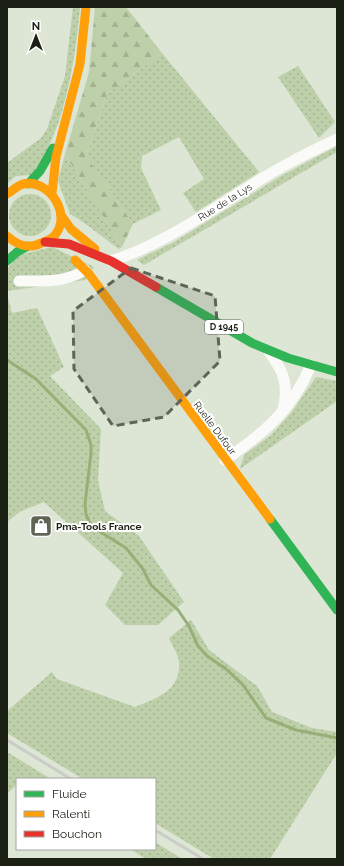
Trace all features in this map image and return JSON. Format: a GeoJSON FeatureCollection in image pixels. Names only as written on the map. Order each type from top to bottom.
{"type":"FeatureCollection","features":[{"type":"Feature","properties":{"kind":"main road"},"geometry":{"type":"LineString","coordinates":[[52,193],[53,172],[60,136],[78,71],[86,7]]}},
{"type":"Feature","properties":{"kind":"main road"},"geometry":{"type":"LineString","coordinates":[[28,184],[40,172],[60,136]]}},
{"type":"Feature","properties":{"kind":"main road"},"geometry":{"type":"LineString","coordinates":[[7,194],[18,186],[28,184],[40,185],[52,193],[58,202],[61,215],[58,229],[45,242],[28,246],[17,252],[7,261]]}},
{"type":"Feature","properties":{"kind":"main road","name":"D 1945"},"geometry":{"type":"LineString","coordinates":[[61,215],[71,229],[82,240],[111,261],[236,334],[268,350],[311,365],[337,372]]}},
{"type":"Feature","properties":{"kind":"main road"},"geometry":{"type":"LineString","coordinates":[[7,236],[17,243],[28,246]]}},
{"type":"Feature","properties":{"kind":"main road","name":"D 1945"},"geometry":{"type":"LineString","coordinates":[[45,242],[69,244],[111,261]]}},
{"type":"Feature","properties":{"kind":"main road","name":"Ruelle Dufour"},"geometry":{"type":"LineString","coordinates":[[75,260],[85,270],[337,610]]}},
{"type":"Feature","properties":{"kind":"street","name":"Rue de la Lys"},"geometry":{"type":"LineString","coordinates":[[111,261],[129,255],[167,237],[261,179],[337,139]]}},
{"type":"Feature","properties":{"kind":"street"},"geometry":{"type":"LineString","coordinates":[[19,282],[63,280],[72,278],[85,270]]}},
{"type":"Feature","properties":{"kind":"street"},"geometry":{"type":"LineString","coordinates":[[268,350],[279,365],[286,384],[286,396],[282,412]]}},
{"type":"Feature","properties":{"kind":"street"},"geometry":{"type":"LineString","coordinates":[[226,460],[267,429],[293,399],[311,365]]}},
{"type":"Feature","properties":{"kind":"highlighted area"},"geometry":{"type":"Polygon","coordinates":[[[131,268],[215,296],[220,361],[164,417],[113,426],[74,369],[73,311],[131,268]]]}},
{"type":"Feature","properties":{"kind":"green space"},"geometry":{"type":"Polygon","coordinates":[[[73,7],[80,7],[78,27],[71,72],[60,118],[42,159],[31,175],[16,176],[7,184],[7,163],[41,138],[47,129],[65,76],[73,7]]]}},
{"type":"Feature","properties":{"kind":"green space"},"geometry":{"type":"Polygon","coordinates":[[[95,7],[126,7],[162,53],[107,94],[86,156],[133,224],[122,247],[65,154],[89,72],[95,7]]]}},
{"type":"Feature","properties":{"kind":"green space"},"geometry":{"type":"Polygon","coordinates":[[[162,53],[259,172],[196,212],[183,193],[204,179],[179,137],[142,156],[141,168],[161,210],[133,224],[86,156],[107,94],[162,53]]]}},
{"type":"Feature","properties":{"kind":"green space"},"geometry":{"type":"Polygon","coordinates":[[[298,66],[335,122],[319,138],[278,77],[298,66]]]}},
{"type":"Feature","properties":{"kind":"green space"},"geometry":{"type":"Polygon","coordinates":[[[337,146],[337,152],[144,265],[137,260],[174,242],[281,176],[337,146]]]}},
{"type":"Feature","properties":{"kind":"green space"},"geometry":{"type":"Polygon","coordinates":[[[65,154],[122,247],[119,249],[70,214],[58,181],[65,154]]]}},
{"type":"Feature","properties":{"kind":"green space"},"geometry":{"type":"Polygon","coordinates":[[[30,194],[45,200],[51,215],[45,230],[30,236],[15,230],[9,215],[15,200],[30,194]]]}},
{"type":"Feature","properties":{"kind":"green space"},"geometry":{"type":"Polygon","coordinates":[[[52,247],[94,267],[85,280],[7,291],[7,269],[19,255],[52,247]]]}},
{"type":"Feature","properties":{"kind":"green space"},"geometry":{"type":"Polygon","coordinates":[[[7,294],[12,313],[37,308],[64,367],[50,376],[101,429],[98,480],[105,511],[139,536],[184,602],[158,625],[125,625],[105,605],[123,573],[44,502],[21,511],[7,522],[7,294]]]}},
{"type":"Feature","properties":{"kind":"green space"},"geometry":{"type":"Polygon","coordinates":[[[316,377],[337,381],[337,401],[240,469],[244,455],[271,435],[291,413],[316,377]]]}},
{"type":"Feature","properties":{"kind":"green space"},"geometry":{"type":"Polygon","coordinates":[[[191,620],[209,650],[257,686],[272,712],[312,728],[337,732],[337,753],[270,859],[214,859],[156,824],[156,778],[81,778],[7,733],[7,711],[52,672],[57,679],[135,707],[166,692],[172,687],[179,672],[179,662],[169,638],[191,620]]]}},
{"type":"Feature","properties":{"kind":"green space"},"geometry":{"type":"Polygon","coordinates":[[[7,752],[49,778],[16,778],[16,785],[7,794],[7,752]]]}},
{"type":"Feature","properties":{"kind":"green space"},"geometry":{"type":"Polygon","coordinates":[[[156,843],[182,859],[146,859],[132,850],[156,850],[156,843]]]}},
{"type":"Feature","properties":{"kind":"waterway"},"geometry":{"type":"LineString","coordinates":[[7,360],[36,379],[86,430],[91,445],[91,453],[85,504],[86,514],[91,526],[126,548],[143,569],[151,585],[178,610],[189,626],[198,646],[207,656],[226,669],[243,685],[266,718],[296,730],[337,738]]}},
{"type":"Feature","properties":{"kind":"railway"},"geometry":{"type":"LineString","coordinates":[[7,740],[69,778]]}},
{"type":"Feature","properties":{"kind":"railway"},"geometry":{"type":"LineString","coordinates":[[156,831],[203,859]]}},
{"type":"Feature","properties":{"kind":"traffic: fast"},"geometry":{"type":"LineString","coordinates":[[28,184],[40,171],[53,148]]}},
{"type":"Feature","properties":{"kind":"traffic: fast"},"geometry":{"type":"LineString","coordinates":[[7,261],[17,252],[28,246]]}},
{"type":"Feature","properties":{"kind":"traffic: fast"},"geometry":{"type":"LineString","coordinates":[[156,287],[252,343],[288,358],[337,372]]}},
{"type":"Feature","properties":{"kind":"traffic: fast"},"geometry":{"type":"LineString","coordinates":[[270,519],[337,610]]}},
{"type":"Feature","properties":{"kind":"traffic: slow"},"geometry":{"type":"LineString","coordinates":[[52,193],[56,157],[80,64],[86,7]]}},
{"type":"Feature","properties":{"kind":"traffic: slow"},"geometry":{"type":"LineString","coordinates":[[7,194],[23,184],[33,184],[42,187],[50,193],[56,201],[60,211],[61,220],[58,230],[52,238],[36,245],[27,246],[19,244],[7,236]]}},
{"type":"Feature","properties":{"kind":"traffic: slow"},"geometry":{"type":"LineString","coordinates":[[61,215],[71,229],[95,249]]}},
{"type":"Feature","properties":{"kind":"traffic: slow"},"geometry":{"type":"LineString","coordinates":[[75,260],[89,274],[270,519]]}},
{"type":"Feature","properties":{"kind":"traffic: jam"},"geometry":{"type":"LineString","coordinates":[[45,242],[69,244],[111,261],[156,287]]}},
{"type":"Feature","properties":{"kind":"place","name":"Pma-Tools France"},"geometry":{"type":"Point","coordinates":[41,526]}}]}
